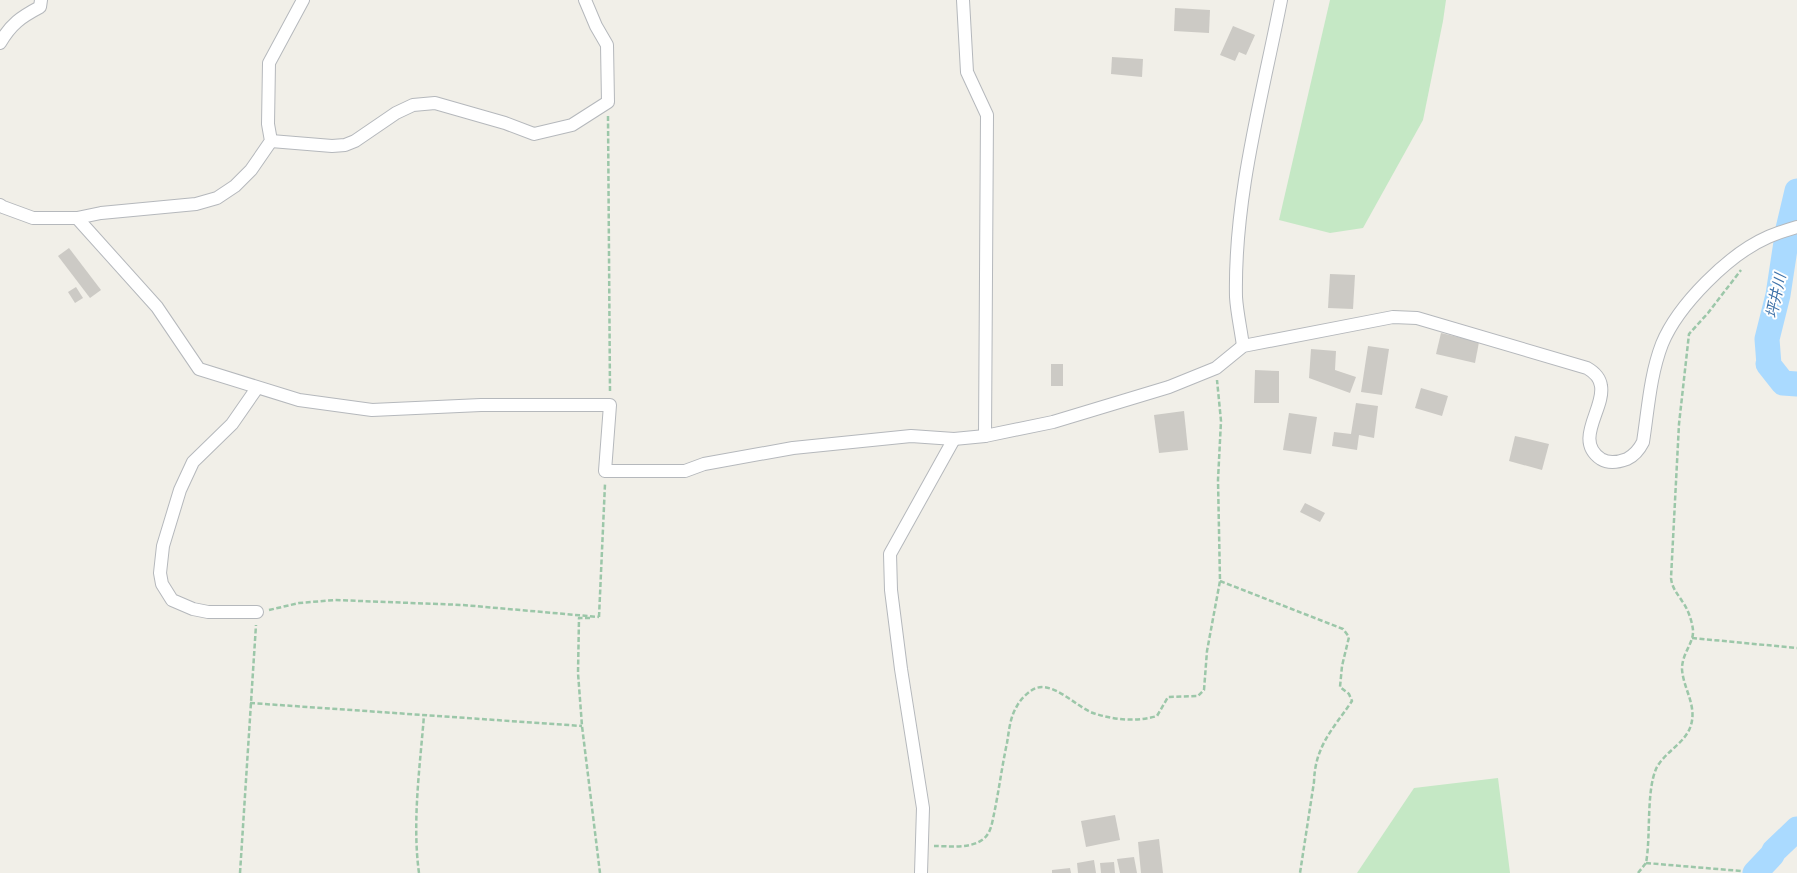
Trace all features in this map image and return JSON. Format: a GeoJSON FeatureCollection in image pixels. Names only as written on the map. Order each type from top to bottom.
{"type":"FeatureCollection","features":[{"type":"Feature","properties":{"kind":"street"},"geometry":{"type":"LineString","coordinates":[[0,43],[7,30],[21,18],[40,8],[41,0]]}},
{"type":"Feature","properties":{"kind":"street"},"geometry":{"type":"LineString","coordinates":[[0,205],[32,218],[77,218],[101,213],[196,204],[217,198],[235,186],[251,170],[271,141],[268,124],[270,63],[303,0]]}},
{"type":"Feature","properties":{"kind":"street"},"geometry":{"type":"LineString","coordinates":[[271,141],[332,146],[345,145],[355,141],[412,105],[435,102],[505,123],[534,134],[572,124],[608,102],[607,46],[585,0]]}},
{"type":"Feature","properties":{"kind":"street"},"geometry":{"type":"LineString","coordinates":[[963,0],[967,72],[987,115],[986,436]]}},
{"type":"Feature","properties":{"kind":"street"},"geometry":{"type":"LineString","coordinates":[[1243,346],[1236,298],[1240,211],[1257,108],[1281,0]]}},
{"type":"Feature","properties":{"kind":"street"},"geometry":{"type":"LineString","coordinates":[[77,218],[157,307],[199,369],[298,400],[372,410],[481,405],[610,405],[606,471],[685,471],[704,464],[794,448],[911,436],[954,439],[986,436],[1053,422],[1169,387],[1216,368],[1243,346],[1384,319],[1404,317],[1418,318],[1545,354],[1593,371],[1601,384],[1601,391],[1590,427],[1591,446],[1598,457],[1605,462],[1618,462],[1634,455],[1640,450],[1662,345],[1683,309],[1728,262],[1768,237],[1797,226]]}},
{"type":"Feature","properties":{"kind":"street"},"geometry":{"type":"LineString","coordinates":[[257,388],[232,424],[193,462],[180,490],[163,546],[160,573],[162,584],[172,600],[193,609],[208,612],[257,612]]}},
{"type":"Feature","properties":{"kind":"street"},"geometry":{"type":"LineString","coordinates":[[921,873],[923,808],[901,669],[891,590],[890,554],[954,439]]}},
{"type":"Feature","properties":{"kind":"path"},"geometry":{"type":"LineString","coordinates":[[608,102],[610,405]]}},
{"type":"Feature","properties":{"kind":"path"},"geometry":{"type":"LineString","coordinates":[[1638,873],[1646,864],[1652,786],[1656,769],[1663,758],[1688,732],[1693,714],[1682,672],[1682,663],[1693,631],[1683,602],[1672,587],[1671,578],[1679,424],[1689,334],[1743,268]]}},
{"type":"Feature","properties":{"kind":"path"},"geometry":{"type":"LineString","coordinates":[[922,846],[964,846],[980,842],[986,837],[990,831],[996,803],[1010,722],[1017,706],[1034,689],[1042,687],[1052,689],[1081,707],[1110,717],[1144,720],[1156,716],[1168,697],[1198,696],[1204,690],[1206,651],[1220,581],[1218,480],[1221,421],[1216,368]]}},
{"type":"Feature","properties":{"kind":"path"},"geometry":{"type":"LineString","coordinates":[[600,617],[606,471]]}},
{"type":"Feature","properties":{"kind":"path"},"geometry":{"type":"LineString","coordinates":[[1220,581],[1343,629],[1349,637],[1342,666],[1340,687],[1349,694],[1352,701],[1322,744],[1319,752],[1314,769],[1314,782],[1300,873]]}},
{"type":"Feature","properties":{"kind":"path"},"geometry":{"type":"LineString","coordinates":[[240,873],[257,612],[299,603],[335,600],[463,605],[600,617]]}},
{"type":"Feature","properties":{"kind":"path"},"geometry":{"type":"LineString","coordinates":[[600,617],[579,618],[578,673],[582,726],[600,873]]}},
{"type":"Feature","properties":{"kind":"path"},"geometry":{"type":"LineString","coordinates":[[1692,638],[1797,648]]}},
{"type":"Feature","properties":{"kind":"path"},"geometry":{"type":"LineString","coordinates":[[250,703],[582,726]]}},
{"type":"Feature","properties":{"kind":"path"},"geometry":{"type":"LineString","coordinates":[[419,873],[417,818],[424,715]]}},
{"type":"Feature","properties":{"kind":"path"},"geometry":{"type":"LineString","coordinates":[[1646,864],[1741,871]]}},
{"type":"Feature","properties":{"kind":"green space"},"geometry":{"type":"Polygon","coordinates":[[[1330,0],[1446,0],[1423,120],[1363,228],[1330,233],[1279,220],[1330,0]]]}},
{"type":"Feature","properties":{"kind":"green space"},"geometry":{"type":"Polygon","coordinates":[[[1498,778],[1510,873],[1357,873],[1414,788],[1498,778]]]}},
{"type":"Feature","properties":{"kind":"building"},"geometry":{"type":"Polygon","coordinates":[[[1175,8],[1210,10],[1209,33],[1174,31],[1175,8]]]}},
{"type":"Feature","properties":{"kind":"building"},"geometry":{"type":"Polygon","coordinates":[[[1233,26],[1255,35],[1246,55],[1239,52],[1235,61],[1220,55],[1233,26]]]}},
{"type":"Feature","properties":{"kind":"building"},"geometry":{"type":"Polygon","coordinates":[[[1112,57],[1143,59],[1142,77],[1111,74],[1112,57]]]}},
{"type":"Feature","properties":{"kind":"building"},"geometry":{"type":"Polygon","coordinates":[[[69,248],[101,290],[90,298],[58,256],[69,248]]]}},
{"type":"Feature","properties":{"kind":"building"},"geometry":{"type":"Polygon","coordinates":[[[1330,274],[1355,275],[1353,309],[1328,308],[1330,274]]]}},
{"type":"Feature","properties":{"kind":"building"},"geometry":{"type":"Polygon","coordinates":[[[76,287],[83,298],[75,303],[68,292],[76,287]]]}},
{"type":"Feature","properties":{"kind":"building"},"geometry":{"type":"Polygon","coordinates":[[[1441,333],[1479,342],[1475,363],[1436,354],[1441,333]]]}},
{"type":"Feature","properties":{"kind":"building"},"geometry":{"type":"Polygon","coordinates":[[[1368,346],[1389,349],[1382,395],[1361,392],[1368,346]]]}},
{"type":"Feature","properties":{"kind":"building"},"geometry":{"type":"Polygon","coordinates":[[[1311,349],[1336,351],[1335,370],[1356,377],[1350,393],[1309,378],[1311,349]]]}},
{"type":"Feature","properties":{"kind":"building"},"geometry":{"type":"Polygon","coordinates":[[[1051,364],[1063,364],[1063,386],[1051,386],[1051,364]]]}},
{"type":"Feature","properties":{"kind":"building"},"geometry":{"type":"Polygon","coordinates":[[[1255,370],[1279,371],[1279,403],[1254,403],[1255,370]]]}},
{"type":"Feature","properties":{"kind":"building"},"geometry":{"type":"Polygon","coordinates":[[[1421,388],[1448,396],[1442,416],[1415,408],[1421,388]]]}},
{"type":"Feature","properties":{"kind":"building"},"geometry":{"type":"Polygon","coordinates":[[[1356,403],[1378,406],[1374,438],[1359,435],[1357,450],[1332,446],[1334,432],[1351,434],[1356,403]]]}},
{"type":"Feature","properties":{"kind":"building"},"geometry":{"type":"Polygon","coordinates":[[[1184,411],[1188,450],[1159,453],[1154,415],[1184,411]]]}},
{"type":"Feature","properties":{"kind":"building"},"geometry":{"type":"Polygon","coordinates":[[[1289,413],[1317,417],[1311,454],[1283,450],[1289,413]]]}},
{"type":"Feature","properties":{"kind":"building"},"geometry":{"type":"Polygon","coordinates":[[[1515,436],[1549,444],[1542,470],[1509,461],[1515,436]]]}},
{"type":"Feature","properties":{"kind":"building"},"geometry":{"type":"Polygon","coordinates":[[[1305,503],[1325,513],[1320,522],[1300,512],[1305,503]]]}},
{"type":"Feature","properties":{"kind":"building"},"geometry":{"type":"Polygon","coordinates":[[[1115,815],[1120,840],[1086,847],[1081,821],[1115,815]]]}},
{"type":"Feature","properties":{"kind":"building"},"geometry":{"type":"Polygon","coordinates":[[[1159,839],[1163,873],[1141,873],[1138,842],[1159,839]]]}},
{"type":"Feature","properties":{"kind":"building"},"geometry":{"type":"Polygon","coordinates":[[[1134,857],[1137,873],[1120,873],[1117,859],[1134,857]]]}},
{"type":"Feature","properties":{"kind":"building"},"geometry":{"type":"Polygon","coordinates":[[[1094,860],[1096,873],[1078,873],[1077,863],[1094,860]]]}},
{"type":"Feature","properties":{"kind":"building"},"geometry":{"type":"Polygon","coordinates":[[[1114,862],[1115,873],[1101,873],[1100,863],[1114,862]]]}},
{"type":"Feature","properties":{"kind":"building"},"geometry":{"type":"Polygon","coordinates":[[[1070,868],[1071,873],[1052,873],[1052,870],[1070,868]]]}},
{"type":"Feature","properties":{"kind":"waterway","name":"坪井川"},"geometry":{"type":"LineString","coordinates":[[1797,191],[1788,229],[1778,295],[1767,339],[1768,364],[1783,383],[1797,384]]}},
{"type":"Feature","properties":{"kind":"waterway","name":"坪井川"},"geometry":{"type":"LineString","coordinates":[[1755,873],[1797,829]]}}]}
